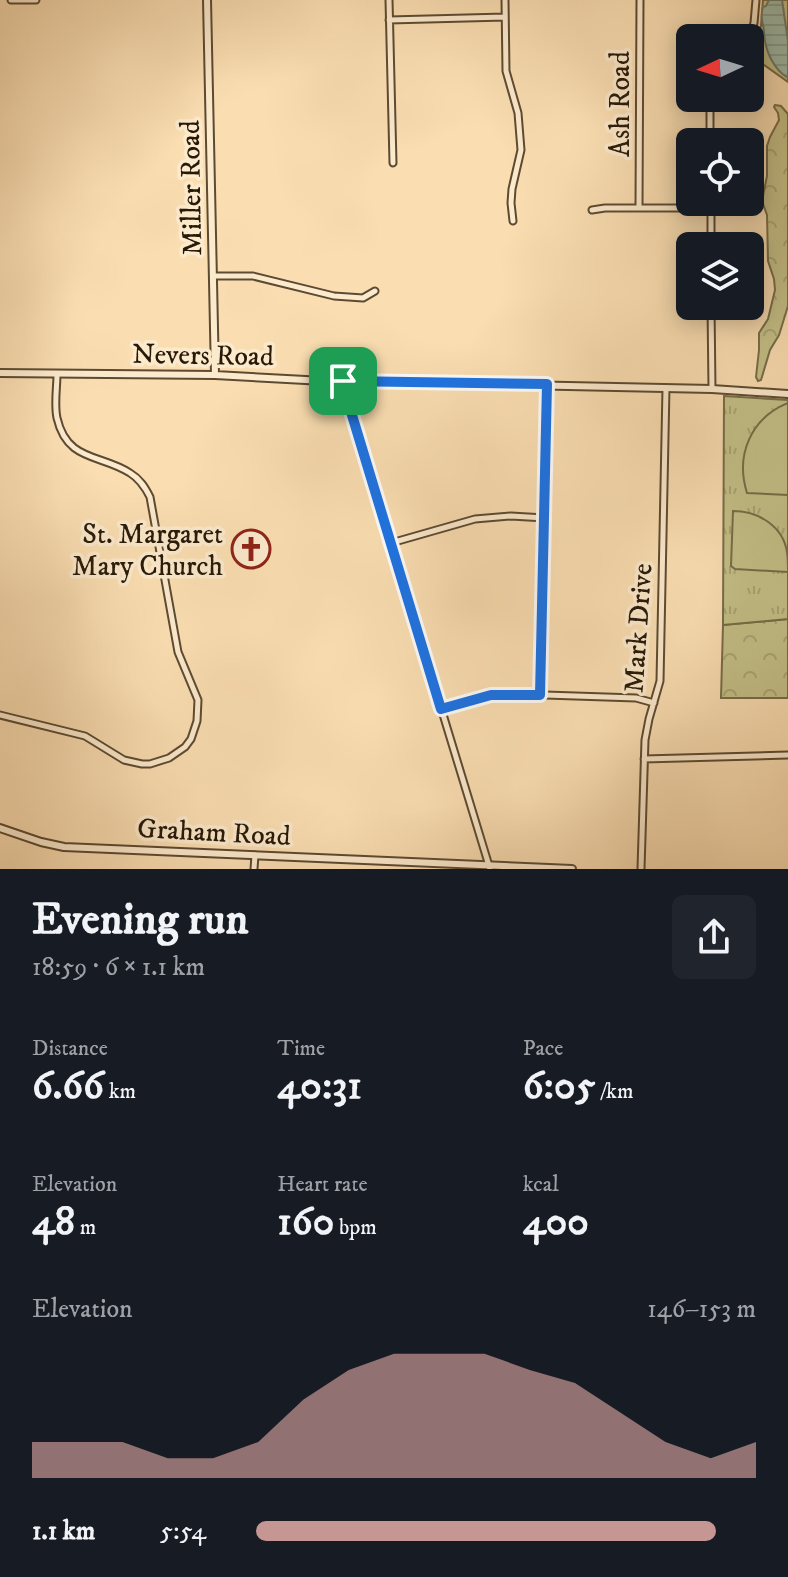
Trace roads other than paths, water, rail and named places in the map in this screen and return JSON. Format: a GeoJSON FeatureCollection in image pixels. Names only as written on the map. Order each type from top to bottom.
{"type":"FeatureCollection","features":[{"type":"Feature","properties":{"kind":"street"},"geometry":{"type":"LineString","coordinates":[[11,0],[36,0]]}},
{"type":"Feature","properties":{"kind":"street","name":"Miller Road"},"geometry":{"type":"LineString","coordinates":[[207,0],[215,375]]}},
{"type":"Feature","properties":{"kind":"street"},"geometry":{"type":"LineString","coordinates":[[389,0],[393,163]]}},
{"type":"Feature","properties":{"kind":"street"},"geometry":{"type":"LineString","coordinates":[[505,0],[506,71],[518,113],[521,150],[512,189],[513,221]]}},
{"type":"Feature","properties":{"kind":"street","name":"Ash Road"},"geometry":{"type":"LineString","coordinates":[[639,207],[640,0]]}},
{"type":"Feature","properties":{"kind":"street"},"geometry":{"type":"LineString","coordinates":[[754,24],[756,0]]}},
{"type":"Feature","properties":{"kind":"street"},"geometry":{"type":"LineString","coordinates":[[389,20],[505,17]]}},
{"type":"Feature","properties":{"kind":"street"},"geometry":{"type":"LineString","coordinates":[[592,210],[676,206]]}},
{"type":"Feature","properties":{"kind":"street"},"geometry":{"type":"LineString","coordinates":[[213,276],[253,276],[334,296],[363,298],[375,291]]}},
{"type":"Feature","properties":{"kind":"street"},"geometry":{"type":"LineString","coordinates":[[711,320],[712,389]]}},
{"type":"Feature","properties":{"kind":"street","name":"Nevers Road"},"geometry":{"type":"LineString","coordinates":[[0,373],[215,375],[712,389],[788,394]]}},
{"type":"Feature","properties":{"kind":"street"},"geometry":{"type":"LineString","coordinates":[[0,715],[85,736],[124,760],[142,764],[160,761],[177,753],[191,739],[197,721],[198,700],[178,652],[150,497],[131,473],[81,454],[66,440],[56,409],[57,374]]}},
{"type":"Feature","properties":{"kind":"street"},"geometry":{"type":"LineString","coordinates":[[343,381],[488,866]]}},
{"type":"Feature","properties":{"kind":"street"},"geometry":{"type":"LineString","coordinates":[[540,695],[547,384]]}},
{"type":"Feature","properties":{"kind":"street","name":"Mark Drive"},"geometry":{"type":"LineString","coordinates":[[641,869],[644,759],[649,719],[660,681],[666,388]]}},
{"type":"Feature","properties":{"kind":"street"},"geometry":{"type":"LineString","coordinates":[[391,543],[475,519],[511,516],[545,518]]}},
{"type":"Feature","properties":{"kind":"street"},"geometry":{"type":"LineString","coordinates":[[441,709],[491,695],[636,698],[654,703]]}},
{"type":"Feature","properties":{"kind":"street"},"geometry":{"type":"LineString","coordinates":[[644,759],[788,755]]}},
{"type":"Feature","properties":{"kind":"street","name":"Graham Road"},"geometry":{"type":"LineString","coordinates":[[0,828],[64,847],[572,869]]}},
{"type":"Feature","properties":{"kind":"street"},"geometry":{"type":"LineString","coordinates":[[254,869],[255,855]]}},
{"type":"Feature","properties":{"kind":"place","name":"St. Margaret Mary Church"},"geometry":{"type":"Point","coordinates":[251,549]}}]}
